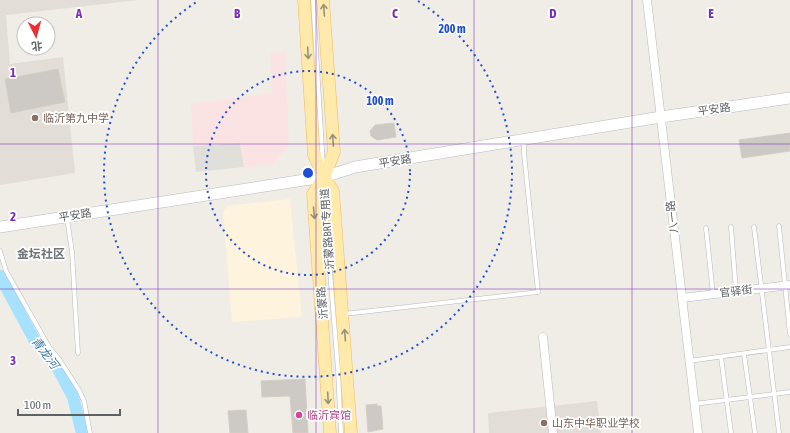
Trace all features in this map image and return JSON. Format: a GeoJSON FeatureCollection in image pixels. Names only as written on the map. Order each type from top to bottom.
{"type":"FeatureCollection","features":[{"type":"Feature","properties":{"kind":"main road","name":"沂蒙路"},"geometry":{"type":"LineString","coordinates":[[304,0],[314,155],[324,177],[333,191],[344,314],[351,433]]}},
{"type":"Feature","properties":{"kind":"main road","name":"沂蒙路"},"geometry":{"type":"LineString","coordinates":[[323,0],[334,152],[324,177],[313,194],[330,433]]}},
{"type":"Feature","properties":{"kind":"main road","name":"平安路"},"geometry":{"type":"LineString","coordinates":[[0,227],[324,177],[355,167],[661,117],[790,98]]}},
{"type":"Feature","properties":{"kind":"street","name":"八一路"},"geometry":{"type":"LineString","coordinates":[[647,0],[698,433]]}},
{"type":"Feature","properties":{"kind":"street","name":"官驿街"},"geometry":{"type":"LineString","coordinates":[[682,298],[787,285]]}},
{"type":"Feature","properties":{"kind":"street"},"geometry":{"type":"LineString","coordinates":[[543,337],[553,433]]}},
{"type":"Feature","properties":{"kind":"lane","name":"沂蒙路BRT专用道"},"geometry":{"type":"LineString","coordinates":[[313,0],[324,177],[323,192],[338,370],[341,433]]}},
{"type":"Feature","properties":{"kind":"lane"},"geometry":{"type":"LineString","coordinates":[[344,314],[538,292],[524,153],[524,139]]}},
{"type":"Feature","properties":{"kind":"lane"},"geometry":{"type":"LineString","coordinates":[[67,216],[72,252],[78,353]]}},
{"type":"Feature","properties":{"kind":"lane"},"geometry":{"type":"LineString","coordinates":[[779,226],[787,285],[790,334]]}},
{"type":"Feature","properties":{"kind":"lane"},"geometry":{"type":"LineString","coordinates":[[731,227],[736,291]]}},
{"type":"Feature","properties":{"kind":"lane"},"geometry":{"type":"LineString","coordinates":[[754,227],[773,394],[779,433]]}},
{"type":"Feature","properties":{"kind":"lane"},"geometry":{"type":"LineString","coordinates":[[706,228],[713,294]]}},
{"type":"Feature","properties":{"kind":"lane"},"geometry":{"type":"LineString","coordinates":[[0,251],[6,271],[49,346],[79,390],[84,401],[90,433]]}},
{"type":"Feature","properties":{"kind":"lane"},"geometry":{"type":"LineString","coordinates":[[689,361],[790,347]]}},
{"type":"Feature","properties":{"kind":"lane"},"geometry":{"type":"LineString","coordinates":[[744,354],[755,433]]}},
{"type":"Feature","properties":{"kind":"lane"},"geometry":{"type":"LineString","coordinates":[[721,357],[731,433]]}},
{"type":"Feature","properties":{"kind":"lane"},"geometry":{"type":"LineString","coordinates":[[694,404],[790,392]]}},
{"type":"Feature","properties":{"kind":"shaded area","name":"临沂第九中学"},"geometry":{"type":"Polygon","coordinates":[[[0,0],[139,0],[6,15],[10,64],[63,57],[75,173],[0,185],[0,0]]]}},
{"type":"Feature","properties":{"kind":"shaded area"},"geometry":{"type":"Polygon","coordinates":[[[285,51],[289,145],[273,165],[244,167],[240,143],[193,146],[191,104],[272,93],[270,53],[285,51]]]}},
{"type":"Feature","properties":{"kind":"shaded area"},"geometry":{"type":"Polygon","coordinates":[[[241,143],[244,167],[196,172],[193,146],[241,143]]]}},
{"type":"Feature","properties":{"kind":"shaded area"},"geometry":{"type":"Polygon","coordinates":[[[290,199],[302,317],[232,322],[223,213],[227,206],[290,199]]]}},
{"type":"Feature","properties":{"kind":"shaded area","name":"山东中华职业学校"},"geometry":{"type":"Polygon","coordinates":[[[597,401],[601,433],[489,433],[488,413],[597,401]]]}},
{"type":"Feature","properties":{"kind":"building"},"geometry":{"type":"Polygon","coordinates":[[[58,69],[65,102],[11,113],[5,79],[58,69]]]}},
{"type":"Feature","properties":{"kind":"building"},"geometry":{"type":"Polygon","coordinates":[[[394,123],[396,137],[377,140],[371,136],[370,131],[375,125],[394,123]]]}},
{"type":"Feature","properties":{"kind":"building"},"geometry":{"type":"Polygon","coordinates":[[[790,133],[790,151],[742,158],[739,140],[790,133]]]}},
{"type":"Feature","properties":{"kind":"building","name":"临沂宾馆"},"geometry":{"type":"Polygon","coordinates":[[[305,379],[308,433],[293,433],[290,396],[262,397],[261,381],[305,379]]]}},
{"type":"Feature","properties":{"kind":"building"},"geometry":{"type":"Polygon","coordinates":[[[377,404],[377,406],[381,406],[383,429],[368,432],[366,405],[377,404]]]}},
{"type":"Feature","properties":{"kind":"building"},"geometry":{"type":"Polygon","coordinates":[[[246,410],[248,433],[230,433],[228,411],[246,410]]]}},
{"type":"Feature","properties":{"kind":"waterway","name":"青龙河"},"geometry":{"type":"LineString","coordinates":[[0,276],[35,341],[56,365],[73,397],[82,433]]}},
{"type":"Feature","properties":{"kind":"place","name":"临沂第九中学"},"geometry":{"type":"Point","coordinates":[35,118]}},
{"type":"Feature","properties":{"kind":"place","name":"临沂宾馆"},"geometry":{"type":"Point","coordinates":[299,415]}},
{"type":"Feature","properties":{"kind":"place","name":"山东中华职业学校"},"geometry":{"type":"Point","coordinates":[544,423]}},
{"type":"Feature","properties":{"kind":"district","name":"金坛社区"},"geometry":{"type":"Point","coordinates":[41,254]}}]}
